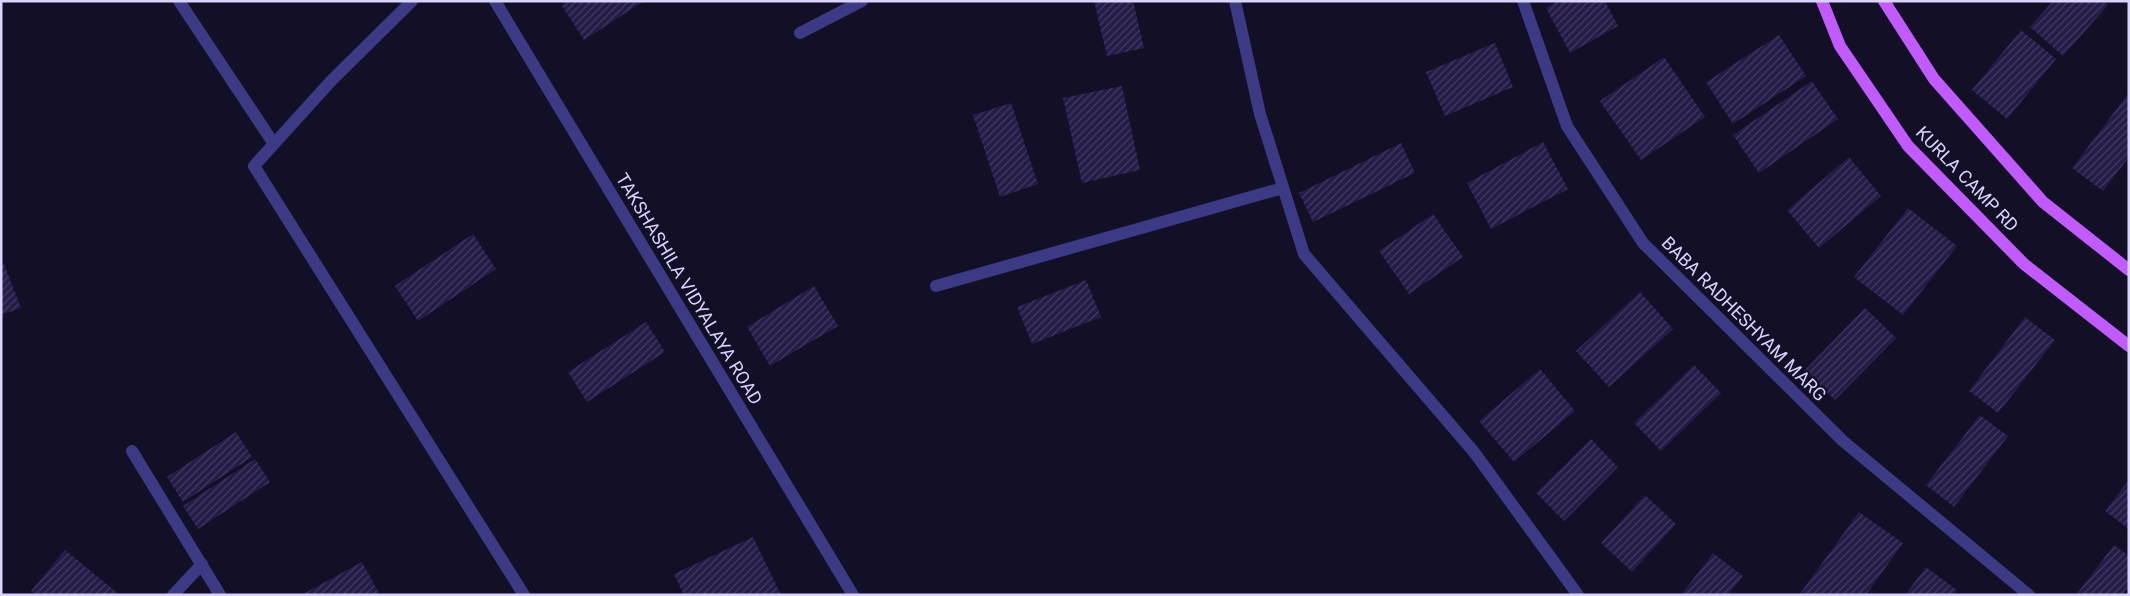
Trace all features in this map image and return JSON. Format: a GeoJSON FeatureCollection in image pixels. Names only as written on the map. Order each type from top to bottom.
{"type":"FeatureCollection","features":[{"type":"Feature","properties":{"kind":"main road","name":"KURLA CAMP RD"},"geometry":{"type":"LineString","coordinates":[[1822,1],[1840,46],[1908,146],[2024,264],[2129,346]]}},
{"type":"Feature","properties":{"kind":"main road"},"geometry":{"type":"LineString","coordinates":[[1884,1],[1934,79],[2043,202],[2129,270]]}},
{"type":"Feature","properties":{"kind":"street"},"geometry":{"type":"LineString","coordinates":[[179,1],[274,144]]}},
{"type":"Feature","properties":{"kind":"street"},"geometry":{"type":"LineString","coordinates":[[412,1],[331,81],[254,166],[524,595]]}},
{"type":"Feature","properties":{"kind":"street","name":"TAKSHASHILA VIDYALAYA ROAD"},"geometry":{"type":"LineString","coordinates":[[495,1],[853,595]]}},
{"type":"Feature","properties":{"kind":"street"},"geometry":{"type":"LineString","coordinates":[[800,33],[862,1]]}},
{"type":"Feature","properties":{"kind":"street"},"geometry":{"type":"LineString","coordinates":[[1235,1],[1260,114],[1304,254],[1474,452],[1578,595]]}},
{"type":"Feature","properties":{"kind":"street","name":"BABA RADHESHYAM MARG"},"geometry":{"type":"LineString","coordinates":[[1523,1],[1567,126],[1643,243],[1843,441],[2029,595]]}},
{"type":"Feature","properties":{"kind":"street"},"geometry":{"type":"LineString","coordinates":[[936,286],[1283,188]]}},
{"type":"Feature","properties":{"kind":"street"},"geometry":{"type":"LineString","coordinates":[[132,451],[220,595]]}},
{"type":"Feature","properties":{"kind":"street"},"geometry":{"type":"LineString","coordinates":[[173,595],[202,564]]}},
{"type":"Feature","properties":{"kind":"building"},"geometry":{"type":"Polygon","coordinates":[[[569,1],[644,1],[584,40],[562,6],[569,1]]]}},
{"type":"Feature","properties":{"kind":"building"},"geometry":{"type":"Polygon","coordinates":[[[1094,1],[1133,1],[1144,48],[1107,56],[1094,1]]]}},
{"type":"Feature","properties":{"kind":"building"},"geometry":{"type":"Polygon","coordinates":[[[1558,1],[1605,1],[1618,26],[1570,53],[1546,8],[1558,1]]]}},
{"type":"Feature","properties":{"kind":"building"},"geometry":{"type":"Polygon","coordinates":[[[2053,1],[2103,1],[2108,5],[2063,56],[2030,27],[2053,1]]]}},
{"type":"Feature","properties":{"kind":"building"},"geometry":{"type":"Polygon","coordinates":[[[2021,30],[2056,59],[2007,119],[1972,90],[2021,30]]]}},
{"type":"Feature","properties":{"kind":"building"},"geometry":{"type":"Polygon","coordinates":[[[1779,35],[1806,76],[1733,124],[1706,82],[1779,35]]]}},
{"type":"Feature","properties":{"kind":"building"},"geometry":{"type":"Polygon","coordinates":[[[1495,43],[1513,87],[1445,116],[1426,72],[1495,43]]]}},
{"type":"Feature","properties":{"kind":"building"},"geometry":{"type":"Polygon","coordinates":[[[1664,57],[1705,117],[1641,160],[1600,101],[1664,57]]]}},
{"type":"Feature","properties":{"kind":"building"},"geometry":{"type":"Polygon","coordinates":[[[1812,81],[1838,119],[1759,173],[1733,135],[1812,81]]]}},
{"type":"Feature","properties":{"kind":"building"},"geometry":{"type":"Polygon","coordinates":[[[1122,86],[1140,170],[1082,183],[1063,98],[1122,86]]]}},
{"type":"Feature","properties":{"kind":"building"},"geometry":{"type":"Polygon","coordinates":[[[2128,94],[2129,157],[2103,191],[2072,168],[2128,94]]]}},
{"type":"Feature","properties":{"kind":"building"},"geometry":{"type":"Polygon","coordinates":[[[1011,103],[1038,184],[1000,197],[973,115],[1011,103]]]}},
{"type":"Feature","properties":{"kind":"building"},"geometry":{"type":"Polygon","coordinates":[[[1543,142],[1568,189],[1491,229],[1467,183],[1543,142]]]}},
{"type":"Feature","properties":{"kind":"building"},"geometry":{"type":"Polygon","coordinates":[[[1401,143],[1415,173],[1313,222],[1299,193],[1401,143]]]}},
{"type":"Feature","properties":{"kind":"building"},"geometry":{"type":"Polygon","coordinates":[[[1849,157],[1881,196],[1819,248],[1787,210],[1849,157]]]}},
{"type":"Feature","properties":{"kind":"building"},"geometry":{"type":"Polygon","coordinates":[[[1908,208],[1957,246],[1903,315],[1854,277],[1908,208]]]}},
{"type":"Feature","properties":{"kind":"building"},"geometry":{"type":"Polygon","coordinates":[[[1433,214],[1463,257],[1409,294],[1379,251],[1433,214]]]}},
{"type":"Feature","properties":{"kind":"building"},"geometry":{"type":"Polygon","coordinates":[[[473,234],[496,269],[418,321],[395,286],[473,234]]]}},
{"type":"Feature","properties":{"kind":"building"},"geometry":{"type":"Polygon","coordinates":[[[4,264],[21,308],[1,315],[1,265],[4,264]]]}},
{"type":"Feature","properties":{"kind":"building"},"geometry":{"type":"Polygon","coordinates":[[[1086,280],[1101,317],[1032,344],[1017,307],[1086,280]]]}},
{"type":"Feature","properties":{"kind":"building"},"geometry":{"type":"Polygon","coordinates":[[[814,286],[838,326],[770,366],[747,327],[814,286]]]}},
{"type":"Feature","properties":{"kind":"building"},"geometry":{"type":"Polygon","coordinates":[[[1640,292],[1673,329],[1609,387],[1576,351],[1640,292]]]}},
{"type":"Feature","properties":{"kind":"building"},"geometry":{"type":"Polygon","coordinates":[[[1865,308],[1896,338],[1835,400],[1804,371],[1865,308]]]}},
{"type":"Feature","properties":{"kind":"building"},"geometry":{"type":"Polygon","coordinates":[[[2025,317],[2055,340],[1998,413],[1969,391],[2025,317]]]}},
{"type":"Feature","properties":{"kind":"building"},"geometry":{"type":"Polygon","coordinates":[[[646,322],[665,352],[587,402],[568,372],[646,322]]]}},
{"type":"Feature","properties":{"kind":"building"},"geometry":{"type":"Polygon","coordinates":[[[1694,365],[1721,393],[1661,451],[1634,423],[1694,365]]]}},
{"type":"Feature","properties":{"kind":"building"},"geometry":{"type":"Polygon","coordinates":[[[1540,369],[1575,411],[1514,462],[1479,421],[1540,369]]]}},
{"type":"Feature","properties":{"kind":"building"},"geometry":{"type":"Polygon","coordinates":[[[1980,415],[2008,436],[1954,507],[1926,485],[1980,415]]]}},
{"type":"Feature","properties":{"kind":"building"},"geometry":{"type":"Polygon","coordinates":[[[236,432],[252,457],[183,502],[167,477],[236,432]]]}},
{"type":"Feature","properties":{"kind":"building"},"geometry":{"type":"Polygon","coordinates":[[[1591,439],[1618,467],[1564,521],[1536,493],[1591,439]]]}},
{"type":"Feature","properties":{"kind":"building"},"geometry":{"type":"Polygon","coordinates":[[[255,459],[270,482],[198,529],[183,506],[255,459]]]}},
{"type":"Feature","properties":{"kind":"building"},"geometry":{"type":"Polygon","coordinates":[[[2129,480],[2129,529],[2105,511],[2129,480]]]}},
{"type":"Feature","properties":{"kind":"building"},"geometry":{"type":"Polygon","coordinates":[[[1645,495],[1676,524],[1632,572],[1601,543],[1645,495]]]}},
{"type":"Feature","properties":{"kind":"building"},"geometry":{"type":"Polygon","coordinates":[[[1859,512],[1903,543],[1866,595],[1799,595],[1859,512]]]}},
{"type":"Feature","properties":{"kind":"building"},"geometry":{"type":"Polygon","coordinates":[[[753,537],[781,595],[684,595],[674,574],[753,537]]]}},
{"type":"Feature","properties":{"kind":"building"},"geometry":{"type":"Polygon","coordinates":[[[2114,545],[2129,556],[2129,586],[2122,595],[2076,595],[2114,545]]]}},
{"type":"Feature","properties":{"kind":"building"},"geometry":{"type":"Polygon","coordinates":[[[65,550],[120,595],[35,595],[31,591],[65,550]]]}},
{"type":"Feature","properties":{"kind":"building"},"geometry":{"type":"Polygon","coordinates":[[[1713,553],[1743,576],[1728,595],[1681,595],[1713,553]]]}},
{"type":"Feature","properties":{"kind":"building"},"geometry":{"type":"Polygon","coordinates":[[[362,562],[380,595],[301,595],[362,562]]]}},
{"type":"Feature","properties":{"kind":"building"},"geometry":{"type":"Polygon","coordinates":[[[1926,567],[1957,590],[1954,595],[1905,595],[1926,567]]]}}]}
